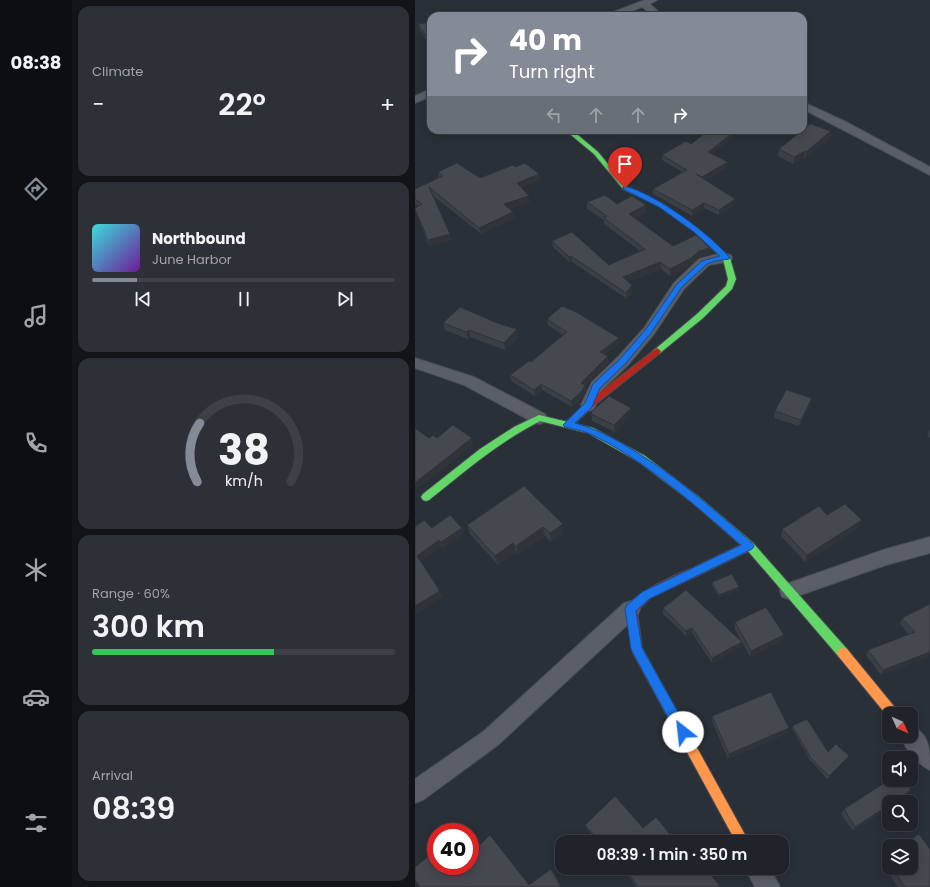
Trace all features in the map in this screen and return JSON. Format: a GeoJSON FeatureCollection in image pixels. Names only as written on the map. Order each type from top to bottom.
{"type":"FeatureCollection","features":[{"type":"Feature","properties":{"kind":"street"},"geometry":{"type":"LineString","coordinates":[[622,12],[653,0]]}},
{"type":"Feature","properties":{"kind":"street"},"geometry":{"type":"LineString","coordinates":[[644,4],[654,12]]}},
{"type":"Feature","properties":{"kind":"street"},"geometry":{"type":"LineString","coordinates":[[415,100],[427,94]]}},
{"type":"Feature","properties":{"kind":"street"},"geometry":{"type":"LineString","coordinates":[[807,107],[843,124],[930,172]]}},
{"type":"Feature","properties":{"kind":"street"},"geometry":{"type":"LineString","coordinates":[[568,425],[589,405],[700,316],[729,287],[732,279],[732,273],[726,258],[697,231],[661,205],[625,188],[596,153],[573,134]]}},
{"type":"Feature","properties":{"kind":"street"},"geometry":{"type":"LineString","coordinates":[[589,405],[597,386],[623,361],[649,331],[679,286],[705,262],[714,259],[726,258]]}},
{"type":"Feature","properties":{"kind":"street"},"geometry":{"type":"LineString","coordinates":[[415,363],[469,381],[539,418],[590,430],[641,459],[696,500],[749,546],[827,633],[887,707]]}},
{"type":"Feature","properties":{"kind":"street"},"geometry":{"type":"LineString","coordinates":[[426,497],[483,451],[517,429],[539,418]]}},
{"type":"Feature","properties":{"kind":"street"},"geometry":{"type":"LineString","coordinates":[[789,591],[886,557],[930,545]]}},
{"type":"Feature","properties":{"kind":"street"},"geometry":{"type":"LineString","coordinates":[[415,792],[491,738],[646,595],[749,546]]}},
{"type":"Feature","properties":{"kind":"street"},"geometry":{"type":"LineString","coordinates":[[631,609],[637,649],[739,835]]}},
{"type":"Feature","properties":{"kind":"street"},"geometry":{"type":"LineString","coordinates":[[917,743],[930,759]]}},
{"type":"Feature","properties":{"kind":"street"},"geometry":{"type":"LineString","coordinates":[[761,875],[768,887]]}},
{"type":"Feature","properties":{"kind":"building"},"geometry":{"type":"Polygon","coordinates":[[[427,23],[427,37],[418,24],[427,23]]]}},
{"type":"Feature","properties":{"kind":"building"},"geometry":{"type":"Polygon","coordinates":[[[810,124],[831,131],[806,152],[805,151],[794,157],[779,149],[798,134],[807,134],[807,126],[810,124]]]}},
{"type":"Feature","properties":{"kind":"building"},"geometry":{"type":"Polygon","coordinates":[[[704,134],[731,134],[708,152],[728,162],[702,177],[696,174],[735,199],[719,210],[704,203],[692,210],[653,189],[687,170],[662,155],[686,141],[691,144],[704,134]]]}},
{"type":"Feature","properties":{"kind":"building"},"geometry":{"type":"Polygon","coordinates":[[[457,163],[480,178],[513,165],[515,167],[525,163],[539,174],[517,183],[529,196],[504,204],[513,212],[479,228],[429,187],[450,234],[428,240],[415,209],[422,204],[415,199],[415,189],[443,176],[438,172],[457,163]]]}},
{"type":"Feature","properties":{"kind":"building"},"geometry":{"type":"Polygon","coordinates":[[[605,195],[617,204],[632,196],[646,205],[629,214],[673,246],[696,235],[710,248],[699,251],[691,258],[670,269],[660,262],[623,277],[632,285],[626,293],[571,256],[569,257],[552,241],[572,232],[609,265],[645,249],[604,218],[607,216],[587,202],[605,195]]]}},
{"type":"Feature","properties":{"kind":"building"},"geometry":{"type":"Polygon","coordinates":[[[562,306],[578,313],[619,338],[600,352],[608,356],[581,383],[585,385],[582,391],[571,401],[541,384],[534,390],[510,375],[529,361],[531,362],[567,332],[547,319],[562,306]]]}},
{"type":"Feature","properties":{"kind":"building"},"geometry":{"type":"Polygon","coordinates":[[[460,307],[497,323],[517,329],[504,343],[469,330],[466,332],[443,323],[460,307]]]}},
{"type":"Feature","properties":{"kind":"building"},"geometry":{"type":"Polygon","coordinates":[[[786,390],[812,398],[801,420],[775,411],[786,390]]]}},
{"type":"Feature","properties":{"kind":"building"},"geometry":{"type":"Polygon","coordinates":[[[609,396],[631,408],[614,425],[591,414],[591,412],[609,396]]]}},
{"type":"Feature","properties":{"kind":"building"},"geometry":{"type":"Polygon","coordinates":[[[453,425],[472,438],[415,483],[415,428],[429,438],[433,435],[437,438],[453,425]]]}},
{"type":"Feature","properties":{"kind":"building"},"geometry":{"type":"Polygon","coordinates":[[[524,486],[563,524],[550,533],[543,527],[516,546],[513,543],[495,556],[467,525],[524,486]]]}},
{"type":"Feature","properties":{"kind":"building"},"geometry":{"type":"Polygon","coordinates":[[[845,504],[862,520],[807,555],[782,529],[819,506],[827,515],[845,504]]]}},
{"type":"Feature","properties":{"kind":"building"},"geometry":{"type":"Polygon","coordinates":[[[450,515],[462,528],[441,542],[439,540],[417,556],[440,591],[415,606],[415,527],[424,520],[432,528],[450,515]]]}},
{"type":"Feature","properties":{"kind":"building"},"geometry":{"type":"Polygon","coordinates":[[[732,574],[739,587],[719,595],[712,582],[732,574]]]}},
{"type":"Feature","properties":{"kind":"building"},"geometry":{"type":"Polygon","coordinates":[[[686,590],[742,642],[712,658],[692,628],[686,631],[663,608],[686,590]]]}},
{"type":"Feature","properties":{"kind":"building"},"geometry":{"type":"Polygon","coordinates":[[[930,604],[930,652],[883,670],[868,650],[915,632],[902,618],[930,604]]]}},
{"type":"Feature","properties":{"kind":"building"},"geometry":{"type":"Polygon","coordinates":[[[766,607],[784,635],[751,651],[735,622],[766,607]]]}},
{"type":"Feature","properties":{"kind":"building"},"geometry":{"type":"Polygon","coordinates":[[[771,692],[789,728],[729,754],[712,716],[771,692]]]}},
{"type":"Feature","properties":{"kind":"building"},"geometry":{"type":"Polygon","coordinates":[[[807,719],[828,752],[836,744],[849,756],[829,776],[811,758],[792,726],[807,719]]]}},
{"type":"Feature","properties":{"kind":"building"},"geometry":{"type":"Polygon","coordinates":[[[882,785],[882,787],[909,787],[911,790],[904,795],[882,795],[882,810],[855,827],[844,809],[882,785]]]}},
{"type":"Feature","properties":{"kind":"building"},"geometry":{"type":"Polygon","coordinates":[[[615,796],[643,828],[656,817],[670,835],[594,835],[585,825],[615,796]]]}},
{"type":"Feature","properties":{"kind":"building"},"geometry":{"type":"Polygon","coordinates":[[[919,834],[930,849],[930,887],[905,887],[897,875],[918,875],[918,839],[912,839],[919,834]]]}},
{"type":"Feature","properties":{"kind":"building"},"geometry":{"type":"Polygon","coordinates":[[[490,835],[529,885],[551,869],[561,887],[420,887],[415,880],[415,867],[427,857],[427,875],[479,875],[479,845],[490,835]]]}},
{"type":"Feature","properties":{"kind":"building"},"geometry":{"type":"Polygon","coordinates":[[[629,875],[711,875],[720,886],[719,887],[638,887],[629,875]]]}},
{"type":"Feature","properties":{"kind":"traffic: fast"},"geometry":{"type":"LineString","coordinates":[[573,134],[596,153],[625,188],[661,205],[697,231],[726,258],[732,279],[729,287],[700,316],[657,351]]}},
{"type":"Feature","properties":{"kind":"traffic: fast"},"geometry":{"type":"LineString","coordinates":[[426,497],[483,451],[517,429],[539,418],[590,430],[642,459],[696,500],[749,546],[843,653]]}},
{"type":"Feature","properties":{"kind":"traffic: fast"},"geometry":{"type":"LineString","coordinates":[[699,570],[749,546]]}},
{"type":"Feature","properties":{"kind":"traffic: slow"},"geometry":{"type":"LineString","coordinates":[[636,640],[637,649],[739,835]]}},
{"type":"Feature","properties":{"kind":"traffic: slow"},"geometry":{"type":"LineString","coordinates":[[843,653],[887,707]]}},
{"type":"Feature","properties":{"kind":"traffic: jam"},"geometry":{"type":"LineString","coordinates":[[568,425],[589,405],[657,351]]}},
{"type":"Feature","properties":{"kind":"traffic: jam"},"geometry":{"type":"LineString","coordinates":[[636,640],[631,609],[646,595],[699,570]]}},
{"type":"Feature","properties":{"kind":"route"},"geometry":{"type":"LineString","coordinates":[[625,188],[661,205],[697,231],[726,258],[714,259],[705,262],[679,286],[649,331],[623,361],[597,386],[589,405],[568,425],[590,430],[641,459],[696,500],[749,546],[646,595],[631,609],[637,649],[683,732]]}}]}
